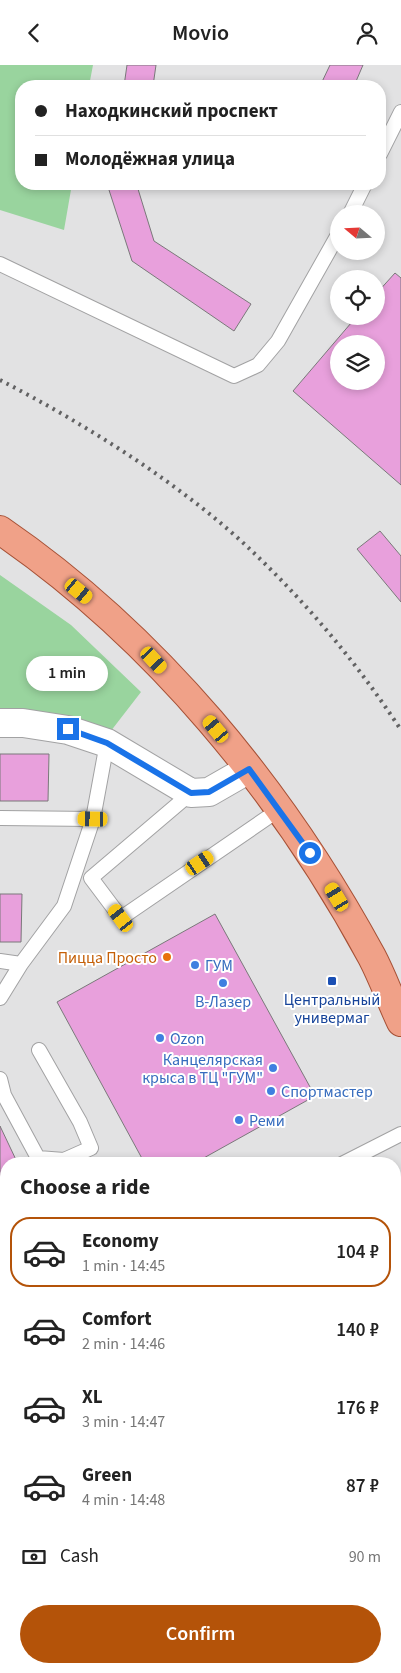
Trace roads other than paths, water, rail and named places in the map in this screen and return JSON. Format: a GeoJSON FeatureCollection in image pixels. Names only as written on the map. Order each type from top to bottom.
{"type":"FeatureCollection","features":[{"type":"Feature","properties":{"kind":"main road"},"geometry":{"type":"LineString","coordinates":[[0,530],[93,602],[154,660],[205,715],[249,769],[301,839],[373,959],[401,1023]]}},
{"type":"Feature","properties":{"kind":"street"},"geometry":{"type":"LineString","coordinates":[[0,723],[68,729],[107,743],[191,793],[209,792],[249,769]]}},
{"type":"Feature","properties":{"kind":"lane"},"geometry":{"type":"LineString","coordinates":[[386,142],[401,112]]}},
{"type":"Feature","properties":{"kind":"lane"},"geometry":{"type":"LineString","coordinates":[[355,205],[363,190]]}},
{"type":"Feature","properties":{"kind":"lane"},"geometry":{"type":"LineString","coordinates":[[0,265],[234,376],[258,365],[278,341],[330,249]]}},
{"type":"Feature","properties":{"kind":"lane"},"geometry":{"type":"LineString","coordinates":[[0,998],[21,964],[64,906],[93,819],[107,743]]}},
{"type":"Feature","properties":{"kind":"lane"},"geometry":{"type":"LineString","coordinates":[[191,793],[91,878],[121,918],[280,809]]}},
{"type":"Feature","properties":{"kind":"lane"},"geometry":{"type":"LineString","coordinates":[[0,818],[93,819]]}},
{"type":"Feature","properties":{"kind":"lane"},"geometry":{"type":"LineString","coordinates":[[0,961],[21,964]]}},
{"type":"Feature","properties":{"kind":"lane"},"geometry":{"type":"LineString","coordinates":[[39,1050],[80,1122],[91,1148],[71,1157]]}},
{"type":"Feature","properties":{"kind":"lane"},"geometry":{"type":"LineString","coordinates":[[0,1079],[4,1095],[36,1157]]}},
{"type":"Feature","properties":{"kind":"lane"},"geometry":{"type":"LineString","coordinates":[[356,1157],[401,1135]]}},
{"type":"Feature","properties":{"kind":"railway"},"geometry":{"type":"LineString","coordinates":[[0,380],[101,437],[199,505],[228,530],[256,555],[315,617],[351,660],[401,730]]}},
{"type":"Feature","properties":{"kind":"place","name":"Пицца Просто"},"geometry":{"type":"Point","coordinates":[167,957]}},
{"type":"Feature","properties":{"kind":"place","name":"ГУМ"},"geometry":{"type":"Point","coordinates":[195,965]}},
{"type":"Feature","properties":{"kind":"place","name":"Центральный универмаг"},"geometry":{"type":"Point","coordinates":[332,981]}},
{"type":"Feature","properties":{"kind":"place","name":"В-Лазер"},"geometry":{"type":"Point","coordinates":[223,983]}},
{"type":"Feature","properties":{"kind":"place","name":"Ozon"},"geometry":{"type":"Point","coordinates":[160,1038]}},
{"type":"Feature","properties":{"kind":"place","name":"Канцелярская крыса в ТЦ \"ГУМ\""},"geometry":{"type":"Point","coordinates":[273,1068]}},
{"type":"Feature","properties":{"kind":"place","name":"Спортмастер"},"geometry":{"type":"Point","coordinates":[271,1091]}},
{"type":"Feature","properties":{"kind":"place","name":"Реми"},"geometry":{"type":"Point","coordinates":[239,1120]}}]}
